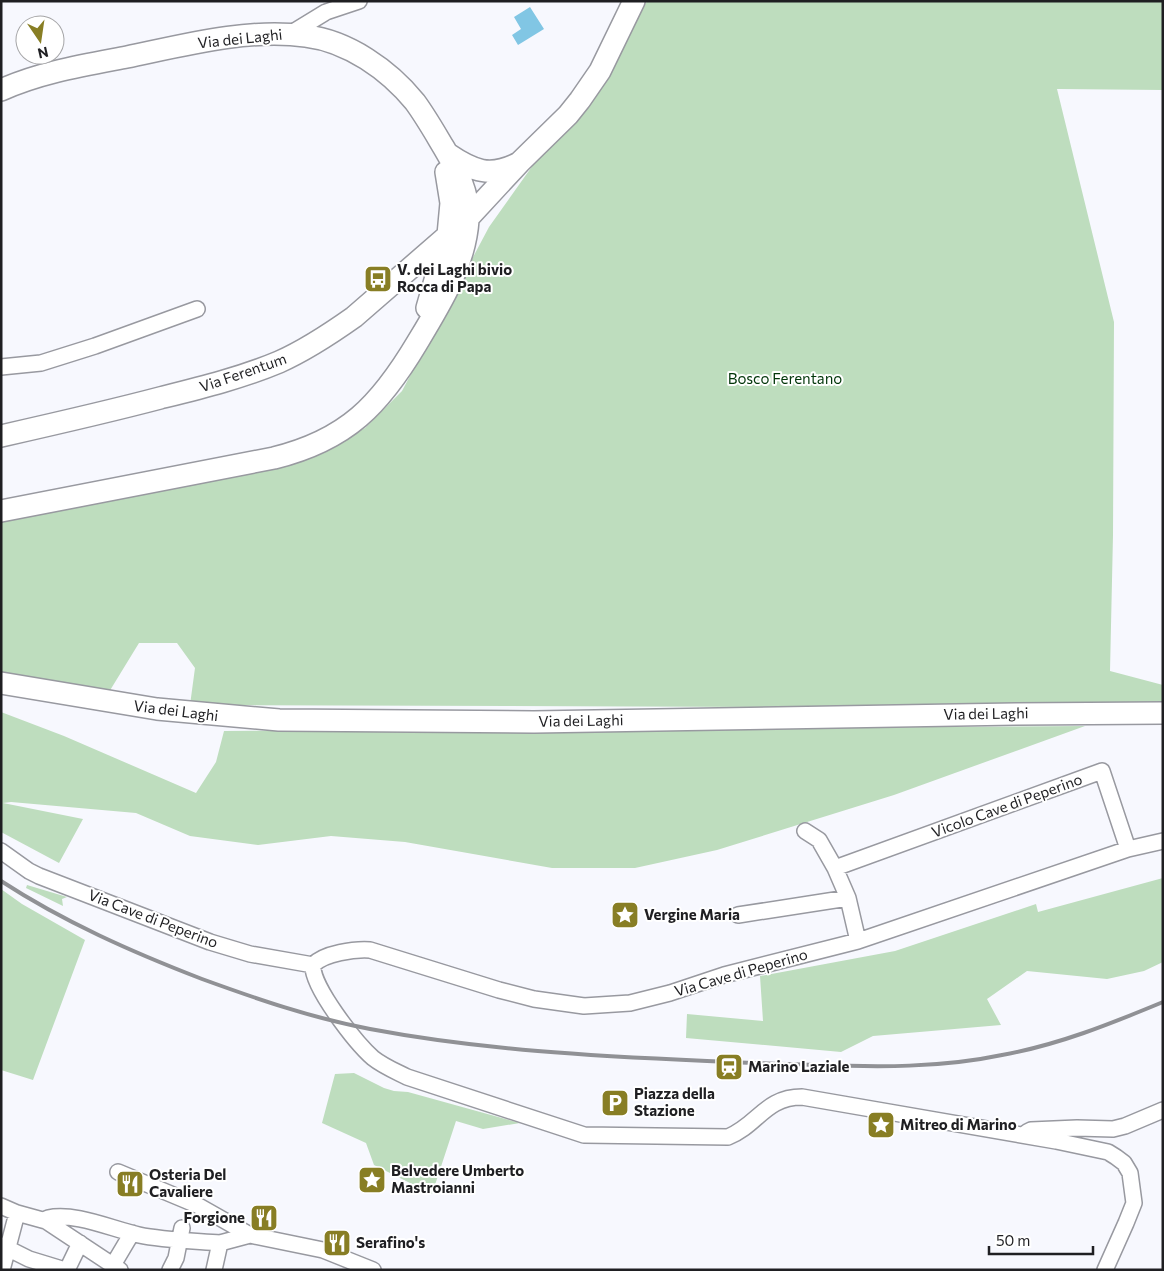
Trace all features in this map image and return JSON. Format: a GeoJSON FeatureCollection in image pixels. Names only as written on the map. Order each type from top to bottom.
{"type":"FeatureCollection","features":[{"type":"Feature","properties":{"kind":"main road"},"geometry":{"type":"LineString","coordinates":[[460,264],[482,222],[519,163],[554,131],[588,90],[606,61],[634,1]]}},
{"type":"Feature","properties":{"kind":"main road","name":"Via dei Laghi"},"geometry":{"type":"LineString","coordinates":[[1,90],[23,81],[63,70],[176,47],[235,38],[290,34],[330,41],[360,55],[384,72],[414,101],[444,148],[463,187],[468,218],[460,264],[414,350],[387,389],[362,416],[344,429],[303,449],[274,458],[1,511]]}},
{"type":"Feature","properties":{"kind":"main road","name":"Via dei Laghi"},"geometry":{"type":"LineString","coordinates":[[414,350],[448,235],[451,203],[444,148]]}},
{"type":"Feature","properties":{"kind":"main road"},"geometry":{"type":"LineString","coordinates":[[444,148],[467,166],[481,171],[500,171],[519,163]]}},
{"type":"Feature","properties":{"kind":"main road","name":"Via Ferentum"},"geometry":{"type":"LineString","coordinates":[[1,436],[182,393],[259,370],[291,356],[324,338],[390,286],[468,218],[519,163]]}},
{"type":"Feature","properties":{"kind":"main road"},"geometry":{"type":"LineString","coordinates":[[414,264],[441,209],[447,179]]}},
{"type":"Feature","properties":{"kind":"main road"},"geometry":{"type":"LineString","coordinates":[[390,286],[403,281],[412,281],[422,286],[430,299]]}},
{"type":"Feature","properties":{"kind":"main road","name":"Via dei Laghi"},"geometry":{"type":"LineString","coordinates":[[1,683],[157,709],[240,718],[288,720],[534,722],[1163,713]]}},
{"type":"Feature","properties":{"kind":"street"},"geometry":{"type":"LineString","coordinates":[[290,34],[326,12],[359,1]]}},
{"type":"Feature","properties":{"kind":"street"},"geometry":{"type":"LineString","coordinates":[[1,367],[41,363],[95,346],[197,308]]}},
{"type":"Feature","properties":{"kind":"street","name":"Vicolo Cave di Peperino"},"geometry":{"type":"LineString","coordinates":[[835,868],[1102,771],[1128,850]]}},
{"type":"Feature","properties":{"kind":"street"},"geometry":{"type":"LineString","coordinates":[[805,831],[819,840],[835,868],[848,898],[858,941]]}},
{"type":"Feature","properties":{"kind":"street","name":"Via Cave di Peperino"},"geometry":{"type":"LineString","coordinates":[[1,851],[30,871],[210,942],[250,954],[313,965],[317,961],[329,956],[358,950],[370,950],[518,995],[569,1004],[608,1006],[646,1000],[724,975],[858,941],[1128,850],[1163,841]]}},
{"type":"Feature","properties":{"kind":"street"},"geometry":{"type":"LineString","coordinates":[[738,915],[848,898]]}},
{"type":"Feature","properties":{"kind":"street"},"geometry":{"type":"LineString","coordinates":[[313,965],[313,972],[317,983],[343,1023],[368,1053],[382,1065],[417,1080],[584,1135],[728,1137],[738,1133],[768,1107],[790,1097],[802,1097],[1056,1141],[1108,1152],[1124,1164],[1130,1173],[1134,1203],[1105,1270]]}},
{"type":"Feature","properties":{"kind":"street"},"geometry":{"type":"LineString","coordinates":[[1021,1136],[1032,1130],[1113,1129],[1163,1110]]}},
{"type":"Feature","properties":{"kind":"street"},"geometry":{"type":"LineString","coordinates":[[118,1172],[197,1205],[250,1235],[322,1250],[372,1270]]}},
{"type":"Feature","properties":{"kind":"street"},"geometry":{"type":"LineString","coordinates":[[1,1206],[46,1221],[111,1266],[132,1233]]}},
{"type":"Feature","properties":{"kind":"street"},"geometry":{"type":"LineString","coordinates":[[2,1270],[5,1246],[17,1212]]}},
{"type":"Feature","properties":{"kind":"street"},"geometry":{"type":"LineString","coordinates":[[46,1221],[48,1218],[54,1217],[83,1219],[140,1235],[181,1234],[220,1243],[250,1235]]}},
{"type":"Feature","properties":{"kind":"street"},"geometry":{"type":"LineString","coordinates":[[170,1270],[176,1258],[181,1234]]}},
{"type":"Feature","properties":{"kind":"street"},"geometry":{"type":"LineString","coordinates":[[5,1246],[29,1258],[66,1270],[80,1243]]}},
{"type":"Feature","properties":{"kind":"street"},"geometry":{"type":"LineString","coordinates":[[214,1270],[220,1243]]}},
{"type":"Feature","properties":{"kind":"green space","name":"Bosco Ferentano"},"geometry":{"type":"Polygon","coordinates":[[[647,1],[1163,1],[1163,90],[1057,89],[1114,322],[1110,671],[1163,685],[1163,704],[1104,708],[190,705],[195,668],[177,643],[139,643],[109,692],[1,677],[1,516],[314,455],[365,428],[402,391],[489,227],[538,158],[571,128],[596,96],[647,1]]]}},
{"type":"Feature","properties":{"kind":"green space"},"geometry":{"type":"Polygon","coordinates":[[[1,712],[64,736],[196,793],[216,762],[224,731],[1085,726],[894,795],[717,850],[635,868],[552,868],[405,842],[331,836],[258,845],[190,836],[136,813],[11,802],[3,803],[83,819],[59,863],[1,832],[1,712]]]}},
{"type":"Feature","properties":{"kind":"green space"},"geometry":{"type":"Polygon","coordinates":[[[1163,878],[1163,962],[1144,971],[1107,979],[1027,971],[987,999],[1001,1025],[873,1036],[841,1052],[686,1038],[687,1014],[763,1021],[760,976],[895,951],[1036,904],[1038,912],[1163,878]]]}},
{"type":"Feature","properties":{"kind":"green space"},"geometry":{"type":"Polygon","coordinates":[[[27,885],[67,897],[62,899],[63,906],[26,888],[27,885]]]}},
{"type":"Feature","properties":{"kind":"green space"},"geometry":{"type":"Polygon","coordinates":[[[1,889],[22,904],[85,940],[33,1080],[1,1070],[1,889]]]}},
{"type":"Feature","properties":{"kind":"green space"},"geometry":{"type":"Polygon","coordinates":[[[354,1073],[384,1088],[408,1092],[520,1123],[483,1129],[456,1121],[432,1194],[374,1165],[366,1143],[322,1123],[335,1074],[354,1073]]]}},
{"type":"Feature","properties":{"kind":"water"},"geometry":{"type":"Polygon","coordinates":[[[530,7],[544,29],[518,45],[512,35],[521,29],[514,17],[530,7]]]}},
{"type":"Feature","properties":{"kind":"railway"},"geometry":{"type":"LineString","coordinates":[[1,881],[49,910],[124,947],[202,979],[264,1001],[306,1014],[370,1029],[496,1047],[580,1054],[748,1063],[909,1066],[979,1059],[1043,1046],[1104,1026],[1163,1002]]}},
{"type":"Feature","properties":{"kind":"place","name":"V. dei Laghi bivio Rocca di Papa"},"geometry":{"type":"Point","coordinates":[378,279]}},
{"type":"Feature","properties":{"kind":"place","name":"Vergine Maria"},"geometry":{"type":"Point","coordinates":[625,915]}},
{"type":"Feature","properties":{"kind":"place","name":"Marino Laziale"},"geometry":{"type":"Point","coordinates":[729,1067]}},
{"type":"Feature","properties":{"kind":"place","name":"Piazza della Stazione"},"geometry":{"type":"Point","coordinates":[615,1103]}},
{"type":"Feature","properties":{"kind":"place","name":"Mitreo di Marino"},"geometry":{"type":"Point","coordinates":[881,1125]}},
{"type":"Feature","properties":{"kind":"place","name":"Belvedere Umberto Mastroianni"},"geometry":{"type":"Point","coordinates":[372,1180]}},
{"type":"Feature","properties":{"kind":"place","name":"Osteria Del Cavaliere"},"geometry":{"type":"Point","coordinates":[130,1184]}},
{"type":"Feature","properties":{"kind":"place","name":"Forgione"},"geometry":{"type":"Point","coordinates":[264,1218]}},
{"type":"Feature","properties":{"kind":"place","name":"Serafino's"},"geometry":{"type":"Point","coordinates":[337,1243]}}]}
